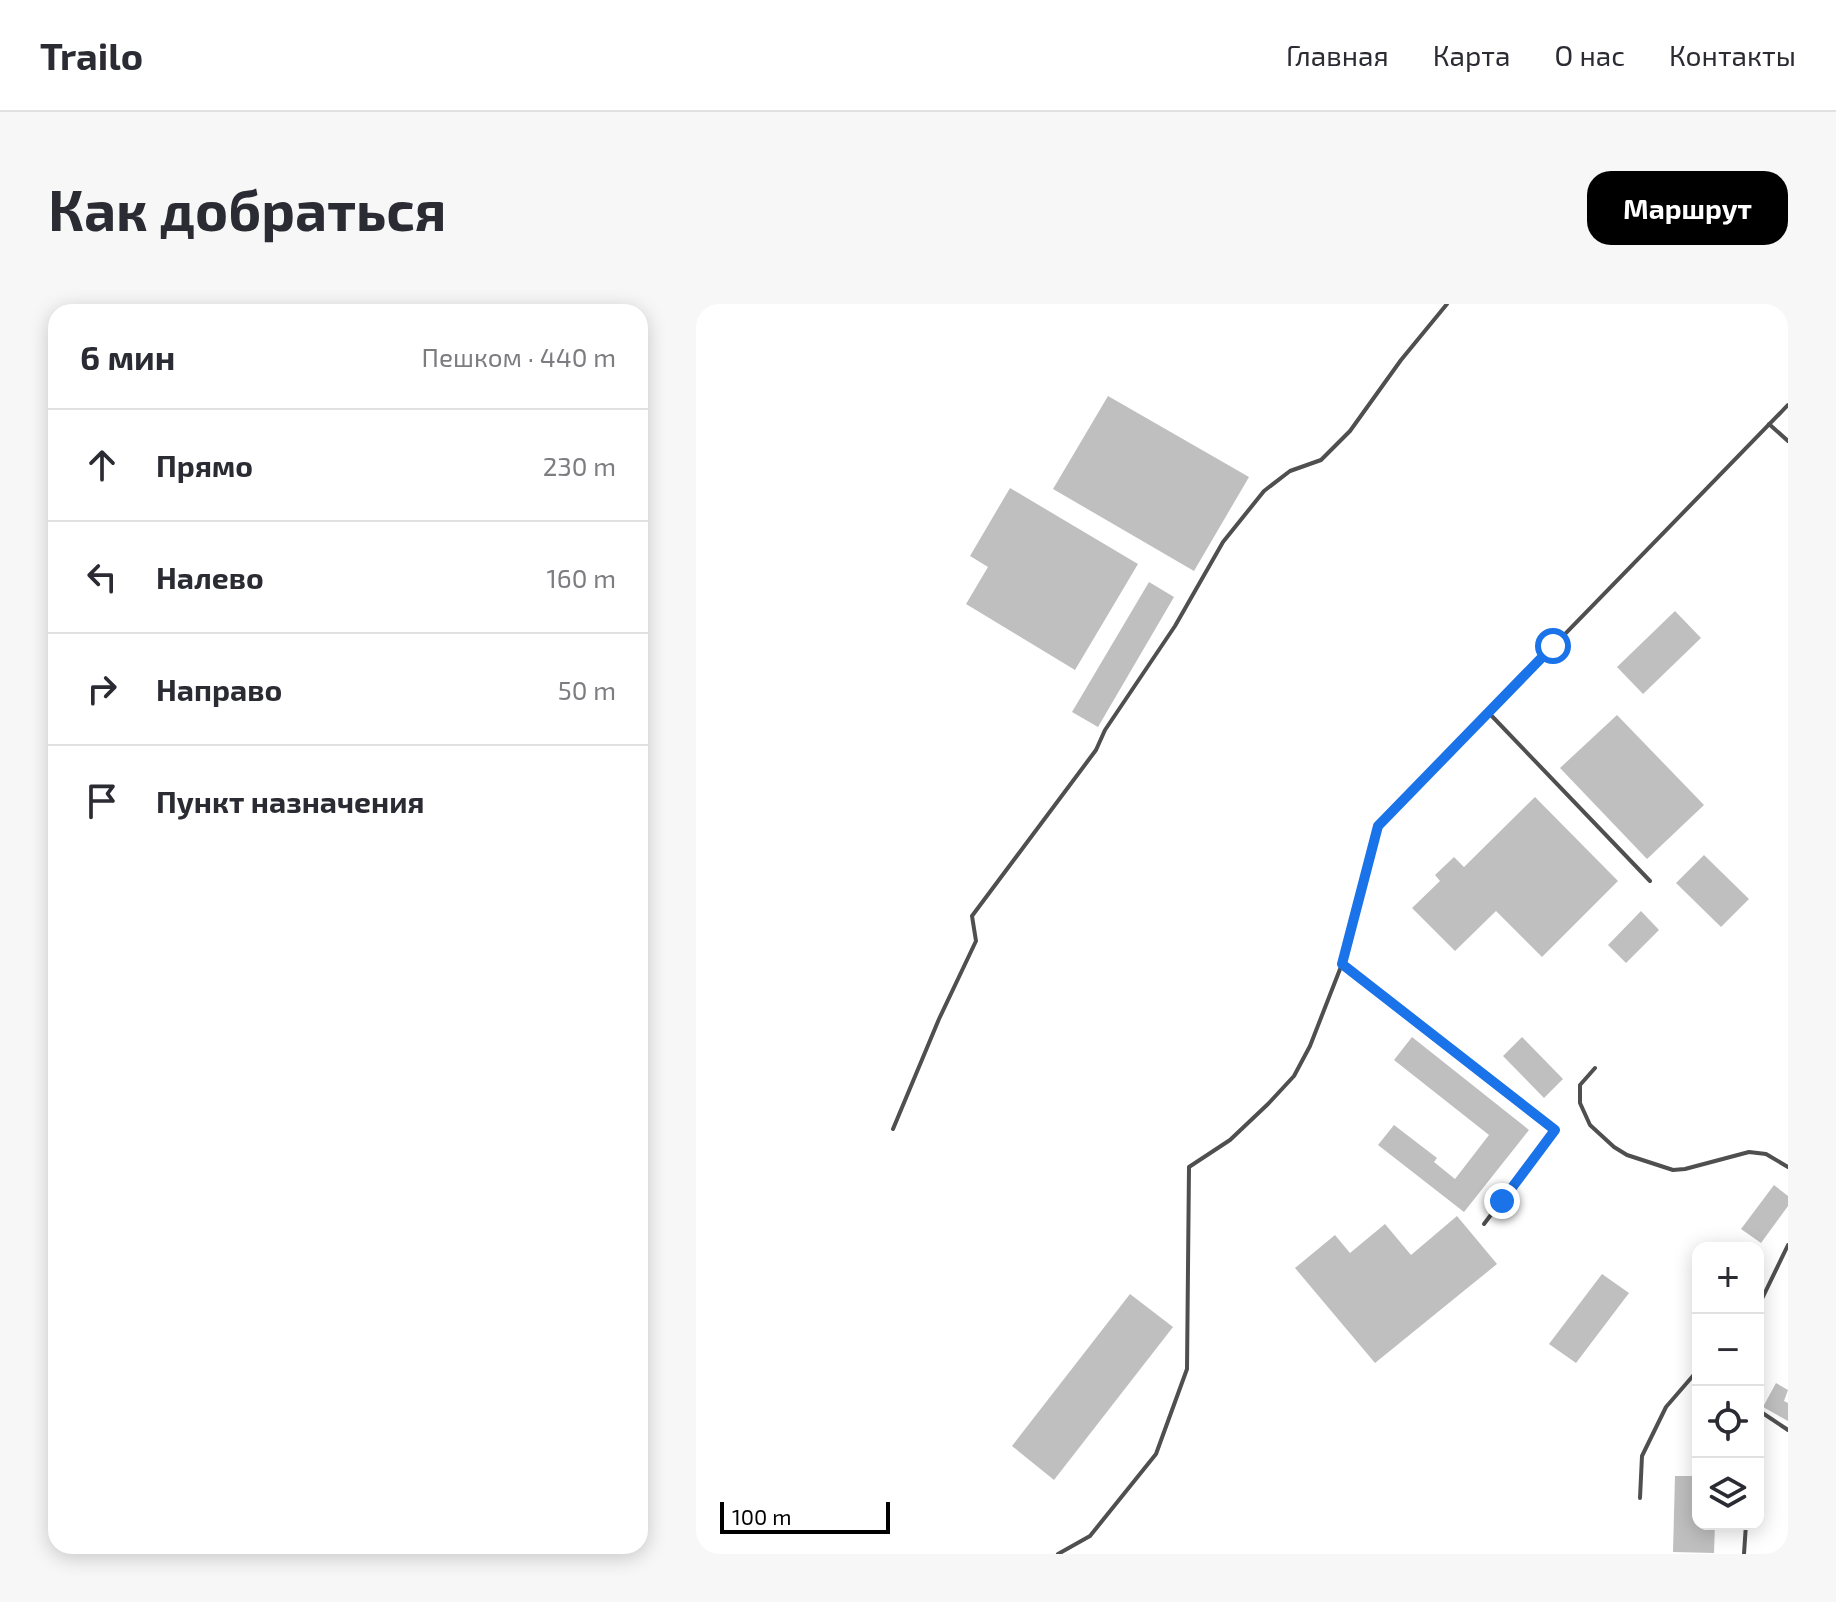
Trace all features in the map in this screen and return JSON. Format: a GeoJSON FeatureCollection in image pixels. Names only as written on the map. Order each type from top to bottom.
{"type":"FeatureCollection","features":[{"type":"Feature","properties":{"kind":"lane"},"geometry":{"type":"LineString","coordinates":[[893,1129],[976,941],[972,916],[1096,750],[1105,730],[1175,626],[1223,542],[1264,491],[1290,471],[1321,460],[1350,431],[1401,360],[1447,304]]}},
{"type":"Feature","properties":{"kind":"lane"},"geometry":{"type":"LineString","coordinates":[[1058,1554],[1090,1536],[1156,1454],[1187,1369],[1189,1167],[1230,1140],[1294,1076],[1310,1046],[1342,964],[1378,826],[1788,405]]}},
{"type":"Feature","properties":{"kind":"lane"},"geometry":{"type":"LineString","coordinates":[[1769,424],[1788,441]]}},
{"type":"Feature","properties":{"kind":"lane"},"geometry":{"type":"LineString","coordinates":[[1488,712],[1650,881]]}},
{"type":"Feature","properties":{"kind":"lane"},"geometry":{"type":"LineString","coordinates":[[1342,964],[1555,1130],[1484,1224]]}},
{"type":"Feature","properties":{"kind":"lane"},"geometry":{"type":"LineString","coordinates":[[1595,1068],[1580,1085],[1580,1103],[1590,1125],[1627,1155],[1673,1170],[1749,1152],[1766,1154],[1788,1167]]}},
{"type":"Feature","properties":{"kind":"lane"},"geometry":{"type":"LineString","coordinates":[[1764,1295],[1788,1245]]}},
{"type":"Feature","properties":{"kind":"lane"},"geometry":{"type":"LineString","coordinates":[[1640,1498],[1642,1456],[1666,1407],[1692,1377]]}},
{"type":"Feature","properties":{"kind":"lane"},"geometry":{"type":"LineString","coordinates":[[1764,1414],[1788,1430]]}},
{"type":"Feature","properties":{"kind":"lane"},"geometry":{"type":"LineString","coordinates":[[1744,1554],[1746,1530]]}},
{"type":"Feature","properties":{"kind":"building"},"geometry":{"type":"Polygon","coordinates":[[[1108,396],[1249,477],[1194,571],[1053,489],[1108,396]]]}},
{"type":"Feature","properties":{"kind":"building"},"geometry":{"type":"Polygon","coordinates":[[[1010,488],[1138,564],[1075,670],[966,604],[988,567],[970,556],[1010,488]]]}},
{"type":"Feature","properties":{"kind":"building"},"geometry":{"type":"Polygon","coordinates":[[[1149,582],[1174,597],[1098,727],[1072,712],[1149,582]]]}},
{"type":"Feature","properties":{"kind":"building"},"geometry":{"type":"Polygon","coordinates":[[[1675,611],[1701,638],[1643,694],[1617,667],[1675,611]]]}},
{"type":"Feature","properties":{"kind":"building"},"geometry":{"type":"Polygon","coordinates":[[[1617,715],[1704,805],[1647,859],[1560,768],[1617,715]]]}},
{"type":"Feature","properties":{"kind":"building"},"geometry":{"type":"Polygon","coordinates":[[[1535,797],[1618,881],[1542,957],[1496,911],[1455,951],[1412,908],[1440,881],[1435,875],[1454,857],[1464,867],[1535,797]]]}},
{"type":"Feature","properties":{"kind":"building"},"geometry":{"type":"Polygon","coordinates":[[[1704,855],[1749,899],[1721,927],[1676,883],[1704,855]]]}},
{"type":"Feature","properties":{"kind":"building"},"geometry":{"type":"Polygon","coordinates":[[[1641,911],[1659,930],[1626,963],[1608,945],[1641,911]]]}},
{"type":"Feature","properties":{"kind":"building"},"geometry":{"type":"Polygon","coordinates":[[[1412,1037],[1529,1130],[1464,1212],[1378,1145],[1394,1125],[1437,1158],[1434,1162],[1455,1179],[1489,1135],[1394,1060],[1412,1037]]]}},
{"type":"Feature","properties":{"kind":"building"},"geometry":{"type":"Polygon","coordinates":[[[1522,1037],[1563,1079],[1544,1098],[1503,1056],[1522,1037]]]}},
{"type":"Feature","properties":{"kind":"building"},"geometry":{"type":"Polygon","coordinates":[[[1774,1185],[1788,1196],[1788,1206],[1762,1242],[1741,1229],[1774,1185]]]}},
{"type":"Feature","properties":{"kind":"building"},"geometry":{"type":"Polygon","coordinates":[[[1457,1216],[1497,1264],[1375,1363],[1295,1268],[1335,1235],[1350,1253],[1385,1224],[1411,1255],[1457,1216]]]}},
{"type":"Feature","properties":{"kind":"building"},"geometry":{"type":"Polygon","coordinates":[[[1602,1274],[1629,1293],[1576,1363],[1549,1344],[1602,1274]]]}},
{"type":"Feature","properties":{"kind":"building"},"geometry":{"type":"Polygon","coordinates":[[[1130,1294],[1173,1327],[1054,1480],[1012,1446],[1130,1294]]]}},
{"type":"Feature","properties":{"kind":"building"},"geometry":{"type":"Polygon","coordinates":[[[1776,1383],[1788,1390],[1784,1401],[1788,1403],[1788,1421],[1764,1408],[1776,1383]]]}},
{"type":"Feature","properties":{"kind":"building"},"geometry":{"type":"Polygon","coordinates":[[[1675,1476],[1692,1476],[1692,1530],[1715,1530],[1714,1553],[1673,1552],[1675,1476]]]}},
{"type":"Feature","properties":{"kind":"route"},"geometry":{"type":"LineString","coordinates":[[1502,1201],[1555,1130],[1342,964],[1378,826],[1553,646]]}}]}
